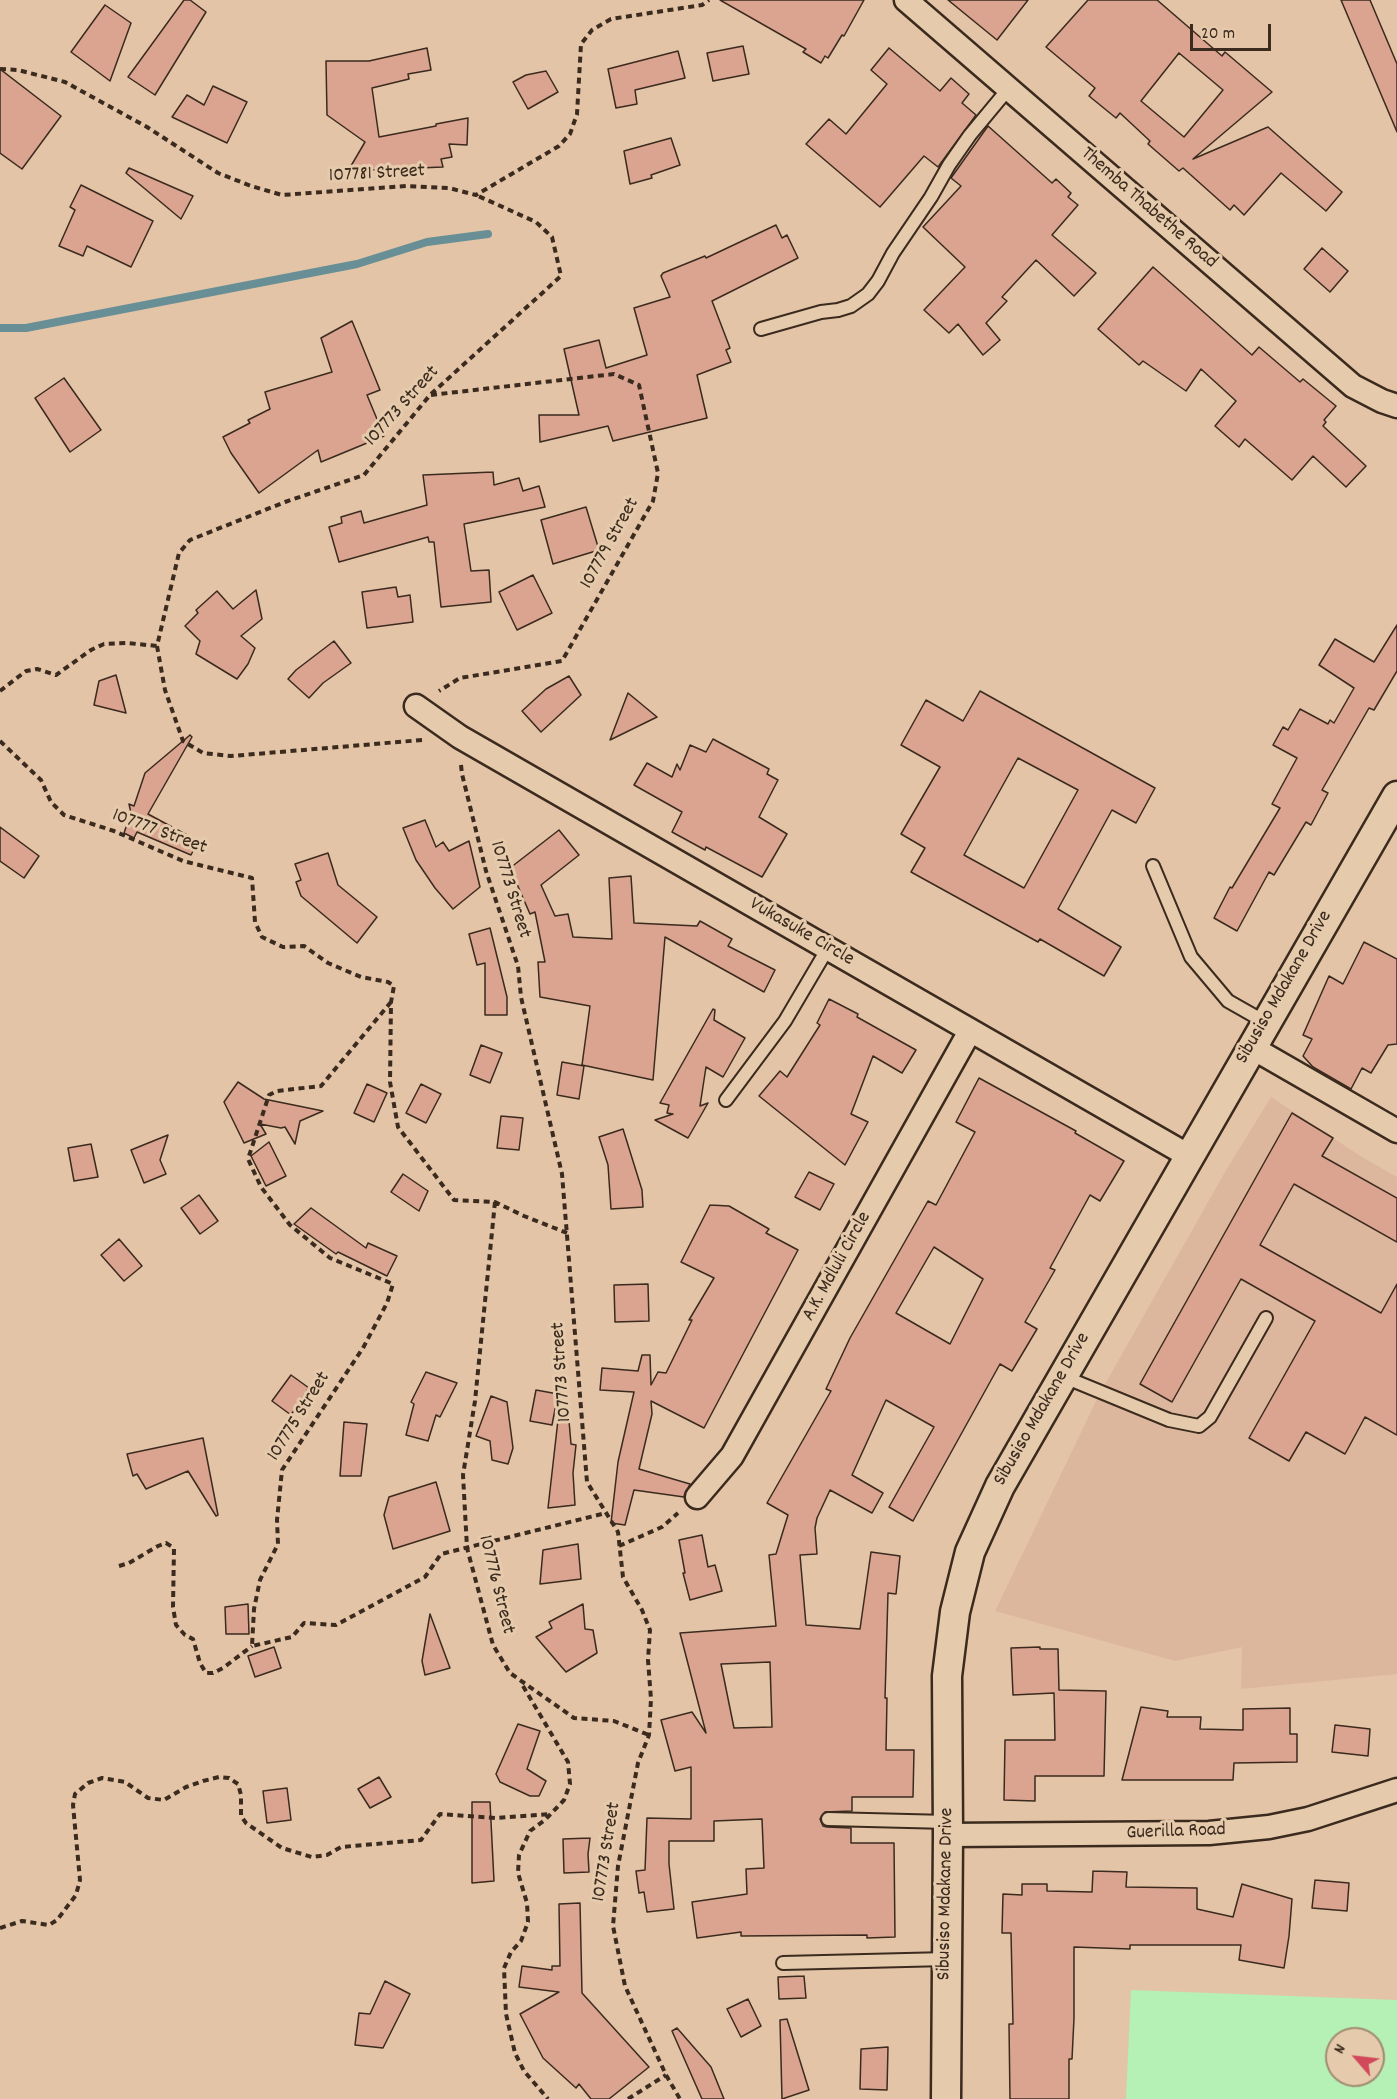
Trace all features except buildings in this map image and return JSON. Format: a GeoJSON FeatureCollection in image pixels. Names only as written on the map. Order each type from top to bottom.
{"type":"FeatureCollection","features":[{"type":"Feature","properties":{"kind":"street","name":"Themba Thabethe Road"},"geometry":{"type":"LineString","coordinates":[[906,0],[1353,386],[1397,406]]}},
{"type":"Feature","properties":{"kind":"street","name":"Vukasuke Circle"},"geometry":{"type":"LineString","coordinates":[[416,706],[460,737],[1189,1156]]}},
{"type":"Feature","properties":{"kind":"street","name":"Sibusiso Mdakane Drive"},"geometry":{"type":"LineString","coordinates":[[946,2099],[947,1676],[955,1612],[970,1552],[1000,1486],[1062,1376],[1397,796]]}},
{"type":"Feature","properties":{"kind":"street","name":"A.K. Mdluli Circle"},"geometry":{"type":"LineString","coordinates":[[697,1497],[732,1456],[970,1031]]}},
{"type":"Feature","properties":{"kind":"street"},"geometry":{"type":"LineString","coordinates":[[1251,1047],[1397,1131]]}},
{"type":"Feature","properties":{"kind":"street","name":"Guerilla Road"},"geometry":{"type":"LineString","coordinates":[[948,1828],[1209,1833],[1269,1827],[1308,1819],[1397,1790]]}},
{"type":"Feature","properties":{"kind":"lane"},"geometry":{"type":"LineString","coordinates":[[761,329],[844,308],[868,294],[949,165],[970,135],[1009,88]]}},
{"type":"Feature","properties":{"kind":"lane"},"geometry":{"type":"LineString","coordinates":[[1153,866],[1191,957],[1228,1001],[1265,1022]]}},
{"type":"Feature","properties":{"kind":"lane"},"geometry":{"type":"LineString","coordinates":[[726,1100],[785,1021],[828,948]]}},
{"type":"Feature","properties":{"kind":"lane"},"geometry":{"type":"LineString","coordinates":[[1062,1376],[1169,1420],[1199,1426],[1210,1417],[1266,1318]]}},
{"type":"Feature","properties":{"kind":"lane"},"geometry":{"type":"LineString","coordinates":[[828,1819],[948,1828]]}},
{"type":"Feature","properties":{"kind":"lane"},"geometry":{"type":"LineString","coordinates":[[783,1963],[947,1959]]}},
{"type":"Feature","properties":{"kind":"path"},"geometry":{"type":"LineString","coordinates":[[476,195],[559,146],[570,134],[577,114],[581,44],[592,30],[611,19],[702,5],[709,0]]}},
{"type":"Feature","properties":{"kind":"path","name":"107781 Street"},"geometry":{"type":"LineString","coordinates":[[0,69],[18,70],[65,82],[147,128],[218,173],[282,195],[407,186],[449,188],[476,195]]}},
{"type":"Feature","properties":{"kind":"path","name":"107773 Street"},"geometry":{"type":"LineString","coordinates":[[476,195],[536,222],[552,237],[561,276],[430,395],[364,475],[285,502],[190,540],[178,553],[157,646],[165,690],[183,741],[203,753],[231,756],[460,737],[462,774],[483,860],[518,966],[521,997],[562,1174],[587,1482],[618,1532],[623,1577],[651,1630],[648,1660],[651,1699],[649,1735],[638,1763],[618,1866],[613,1926],[625,1986],[666,2075],[680,2099]]}},
{"type":"Feature","properties":{"kind":"path","name":"107779 Street"},"geometry":{"type":"LineString","coordinates":[[416,706],[460,678],[562,661],[653,501],[658,473],[639,384],[614,374],[430,395]]}},
{"type":"Feature","properties":{"kind":"path"},"geometry":{"type":"LineString","coordinates":[[0,691],[26,671],[37,669],[56,675],[91,650],[104,644],[127,643],[157,646]]}},
{"type":"Feature","properties":{"kind":"path","name":"107777 Street"},"geometry":{"type":"LineString","coordinates":[[0,741],[41,780],[51,802],[64,815],[114,831],[183,861],[252,878],[255,922],[262,937],[283,947],[304,946],[328,963],[361,977],[388,982],[394,986],[391,1002],[390,1082],[398,1127],[454,1200],[495,1202],[567,1233]]}},
{"type":"Feature","properties":{"kind":"path","name":"107775 Street"},"geometry":{"type":"LineString","coordinates":[[252,1646],[254,1609],[260,1580],[278,1544],[277,1520],[282,1470],[317,1413],[363,1348],[387,1303],[393,1284],[330,1258],[290,1225],[261,1187],[248,1159],[269,1095],[277,1090],[321,1086],[391,1002]]}},
{"type":"Feature","properties":{"kind":"path","name":"107776 Street"},"geometry":{"type":"LineString","coordinates":[[495,1202],[475,1401],[463,1475],[467,1548],[493,1645],[510,1673],[574,1718],[614,1720],[649,1735]]}},
{"type":"Feature","properties":{"kind":"path"},"geometry":{"type":"LineString","coordinates":[[619,1546],[662,1527],[697,1497]]}},
{"type":"Feature","properties":{"kind":"path"},"geometry":{"type":"LineString","coordinates":[[119,1566],[159,1546],[166,1544],[174,1548],[173,1607],[176,1625],[185,1635],[193,1639],[200,1663],[206,1673],[213,1673],[252,1646],[292,1637],[304,1623],[336,1625],[377,1605],[425,1577],[441,1554],[606,1513]]}},
{"type":"Feature","properties":{"kind":"path"},"geometry":{"type":"LineString","coordinates":[[521,1682],[568,1762],[570,1784],[564,1800],[530,1831],[519,1855],[518,1873],[527,1903],[528,1922],[521,1941],[511,1952],[504,1968],[506,2014],[515,2053],[524,2071],[548,2099]]}},
{"type":"Feature","properties":{"kind":"path"},"geometry":{"type":"LineString","coordinates":[[0,1928],[22,1921],[48,1925],[57,1920],[76,1895],[80,1880],[73,1805],[75,1794],[88,1783],[102,1778],[125,1782],[148,1798],[164,1800],[186,1787],[203,1781],[219,1777],[229,1778],[238,1784],[241,1795],[241,1816],[246,1823],[282,1848],[312,1857],[327,1855],[341,1847],[422,1840],[440,1814],[496,1818],[550,1814]]}},
{"type":"Feature","properties":{"kind":"path"},"geometry":{"type":"LineString","coordinates":[[628,2099],[666,2075]]}},
{"type":"Feature","properties":{"kind":"shaded area"},"geometry":{"type":"Polygon","coordinates":[[[1271,1097],[1362,1157],[1397,1177],[1397,1674],[1241,1689],[1242,1647],[1175,1661],[995,1611],[1100,1393],[1225,1172],[1271,1097]]]}},
{"type":"Feature","properties":{"kind":"green space"},"geometry":{"type":"Polygon","coordinates":[[[1131,1990],[1397,2000],[1397,2099],[1126,2099],[1131,1990]]]}},
{"type":"Feature","properties":{"kind":"waterway"},"geometry":{"type":"LineString","coordinates":[[0,328],[26,328],[357,264],[427,242],[488,234]]}}]}
